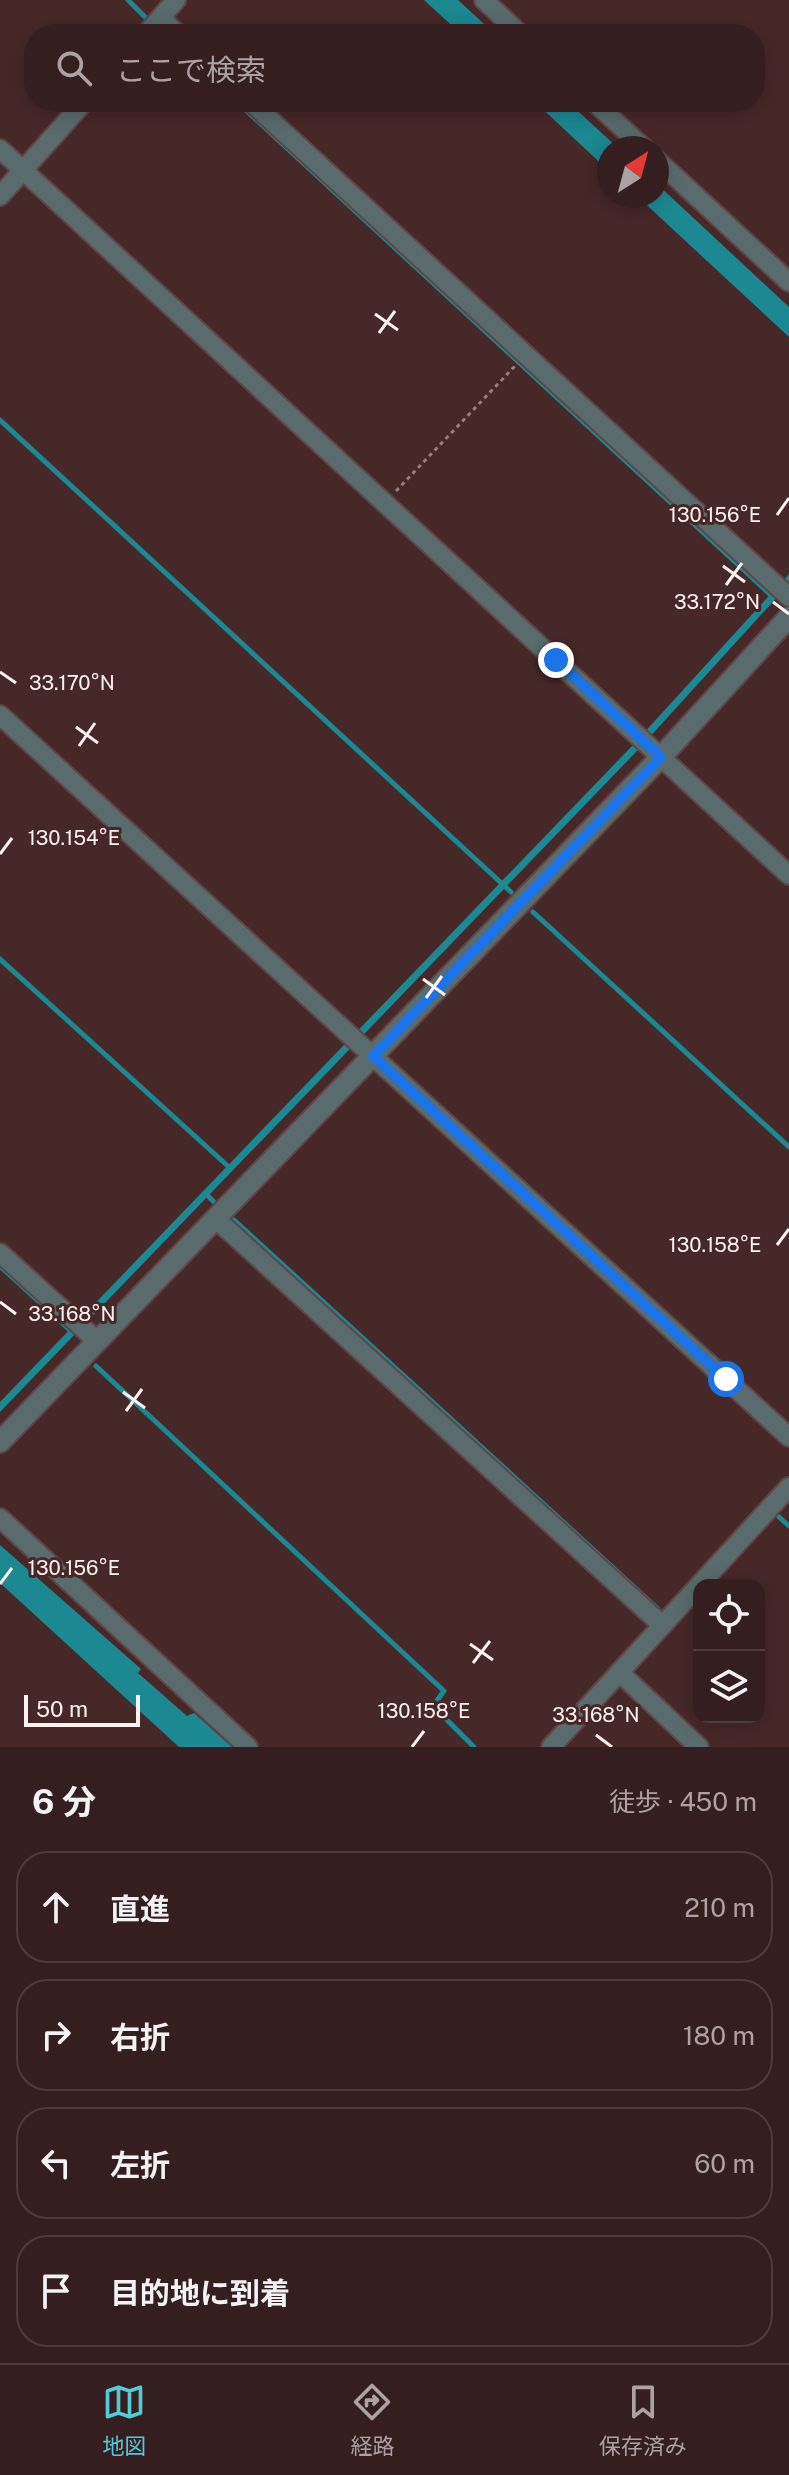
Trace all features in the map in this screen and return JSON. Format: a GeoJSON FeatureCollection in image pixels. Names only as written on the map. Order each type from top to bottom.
{"type":"FeatureCollection","features":[{"type":"Feature","properties":{"kind":"street"},"geometry":{"type":"LineString","coordinates":[[155,24],[176,0]]}},
{"type":"Feature","properties":{"kind":"street"},"geometry":{"type":"LineString","coordinates":[[484,0],[509,24]]}},
{"type":"Feature","properties":{"kind":"street"},"geometry":{"type":"LineString","coordinates":[[161,18],[167,24]]}},
{"type":"Feature","properties":{"kind":"street"},"geometry":{"type":"LineString","coordinates":[[0,196],[75,112]]}},
{"type":"Feature","properties":{"kind":"street"},"geometry":{"type":"LineString","coordinates":[[262,112],[783,592]]}},
{"type":"Feature","properties":{"kind":"street"},"geometry":{"type":"LineString","coordinates":[[605,112],[631,136]]}},
{"type":"Feature","properties":{"kind":"street"},"geometry":{"type":"LineString","coordinates":[[0,149],[789,875]]}},
{"type":"Feature","properties":{"kind":"street"},"geometry":{"type":"LineString","coordinates":[[669,171],[789,282]]}},
{"type":"Feature","properties":{"kind":"street"},"geometry":{"type":"LineString","coordinates":[[0,1442],[85,1330],[216,1219],[361,1045],[649,746],[789,617]]}},
{"type":"Feature","properties":{"kind":"street"},"geometry":{"type":"LineString","coordinates":[[0,715],[789,1437]]}},
{"type":"Feature","properties":{"kind":"street"},"geometry":{"type":"LineString","coordinates":[[216,1219],[661,1624]]}},
{"type":"Feature","properties":{"kind":"street"},"geometry":{"type":"LineString","coordinates":[[0,1253],[85,1330]]}},
{"type":"Feature","properties":{"kind":"street"},"geometry":{"type":"LineString","coordinates":[[551,1747],[789,1487]]}},
{"type":"Feature","properties":{"kind":"street"},"geometry":{"type":"LineString","coordinates":[[0,1518],[248,1747]]}},
{"type":"Feature","properties":{"kind":"street"},"geometry":{"type":"LineString","coordinates":[[620,1673],[699,1747]]}},
{"type":"Feature","properties":{"kind":"path"},"geometry":{"type":"LineString","coordinates":[[385,503],[513,368]]}},
{"type":"Feature","properties":{"kind":"water"},"geometry":{"type":"Polygon","coordinates":[[[424,0],[458,0],[484,24],[450,24],[424,0]]]}},
{"type":"Feature","properties":{"kind":"water"},"geometry":{"type":"Polygon","coordinates":[[[546,112],[579,112],[605,136],[597,136],[597,160],[546,112]]]}},
{"type":"Feature","properties":{"kind":"water"},"geometry":{"type":"Polygon","coordinates":[[[669,195],[789,307],[789,337],[650,208],[669,208],[669,195]]]}},
{"type":"Feature","properties":{"kind":"water"},"geometry":{"type":"Polygon","coordinates":[[[789,574],[789,584],[636,752],[0,1412],[0,1402],[631,747],[789,574]]]}},
{"type":"Feature","properties":{"kind":"water"},"geometry":{"type":"Polygon","coordinates":[[[0,1545],[141,1669],[138,1673],[187,1716],[194,1713],[232,1747],[179,1747],[0,1583],[0,1545]]]}},
{"type":"Feature","properties":{"kind":"waterway"},"geometry":{"type":"LineString","coordinates":[[128,0],[146,18]]}},
{"type":"Feature","properties":{"kind":"waterway"},"geometry":{"type":"LineString","coordinates":[[248,112],[773,597]]}},
{"type":"Feature","properties":{"kind":"waterway"},"geometry":{"type":"LineString","coordinates":[[0,420],[511,892]]}},
{"type":"Feature","properties":{"kind":"waterway"},"geometry":{"type":"LineString","coordinates":[[533,912],[789,1147]]}},
{"type":"Feature","properties":{"kind":"waterway"},"geometry":{"type":"LineString","coordinates":[[0,959],[230,1168]]}},
{"type":"Feature","properties":{"kind":"waterway"},"geometry":{"type":"LineString","coordinates":[[205,1193],[214,1202]]}},
{"type":"Feature","properties":{"kind":"waterway"},"geometry":{"type":"LineString","coordinates":[[234,1220],[658,1609]]}},
{"type":"Feature","properties":{"kind":"waterway"},"geometry":{"type":"LineString","coordinates":[[0,1266],[72,1332]]}},
{"type":"Feature","properties":{"kind":"waterway"},"geometry":{"type":"LineString","coordinates":[[96,1366],[444,1691],[433,1706],[474,1747]]}},
{"type":"Feature","properties":{"kind":"waterway"},"geometry":{"type":"LineString","coordinates":[[779,1517],[789,1526]]}},
{"type":"Feature","properties":{"kind":"route"},"geometry":{"type":"LineString","coordinates":[[556,660],[661,757],[373,1056],[726,1379]]}}]}
